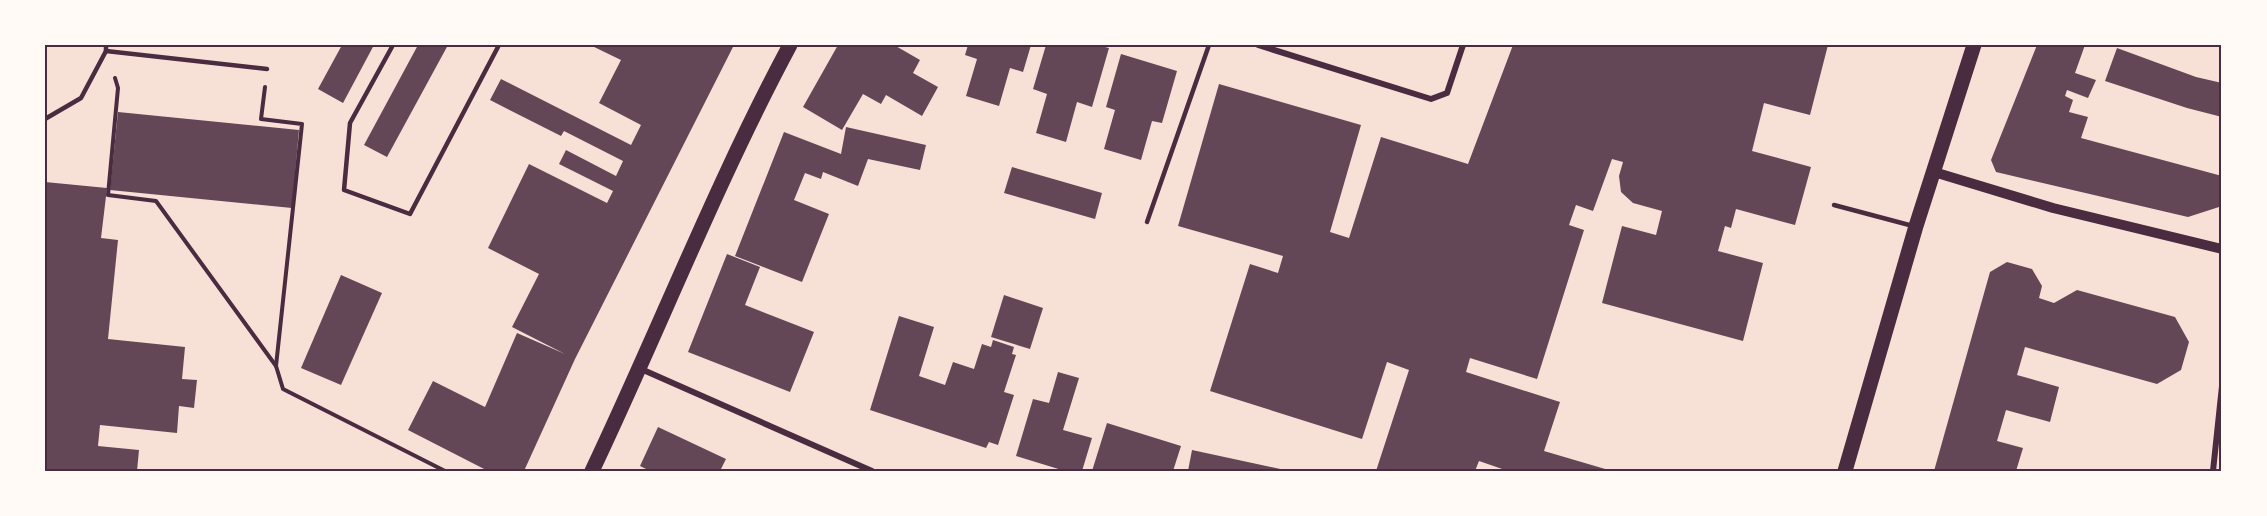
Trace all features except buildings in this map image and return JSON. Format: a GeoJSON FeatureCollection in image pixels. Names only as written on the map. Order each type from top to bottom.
{"type":"FeatureCollection","features":[{"type":"Feature","properties":{"kind":"main road"},"geometry":{"type":"LineString","coordinates":[[592,471],[640,369],[678,278],[790,45]]}},
{"type":"Feature","properties":{"kind":"main road"},"geometry":{"type":"LineString","coordinates":[[1845,471],[1916,226],[1974,45]]}},
{"type":"Feature","properties":{"kind":"street"},"geometry":{"type":"LineString","coordinates":[[1258,45],[1431,99],[1447,93],[1463,45]]}},
{"type":"Feature","properties":{"kind":"street"},"geometry":{"type":"LineString","coordinates":[[1934,172],[2053,208],[2222,249]]}},
{"type":"Feature","properties":{"kind":"street"},"geometry":{"type":"LineString","coordinates":[[640,369],[872,471]]}},
{"type":"Feature","properties":{"kind":"street"},"geometry":{"type":"LineString","coordinates":[[2213,471],[2222,386]]}},
{"type":"Feature","properties":{"kind":"lane"},"geometry":{"type":"LineString","coordinates":[[393,45],[350,123],[345,190],[410,214],[499,45]]}},
{"type":"Feature","properties":{"kind":"lane"},"geometry":{"type":"LineString","coordinates":[[1147,222],[1209,45]]}},
{"type":"Feature","properties":{"kind":"lane"},"geometry":{"type":"LineString","coordinates":[[45,119],[81,98],[106,48],[267,69]]}},
{"type":"Feature","properties":{"kind":"lane"},"geometry":{"type":"LineString","coordinates":[[1833,205],[1916,226]]}},
{"type":"Feature","properties":{"kind":"path"},"geometry":{"type":"LineString","coordinates":[[106,48],[118,88],[108,195],[156,201],[276,366],[283,389],[445,471]]}},
{"type":"Feature","properties":{"kind":"path"},"geometry":{"type":"LineString","coordinates":[[267,69],[261,119],[302,124],[276,366]]}}]}
